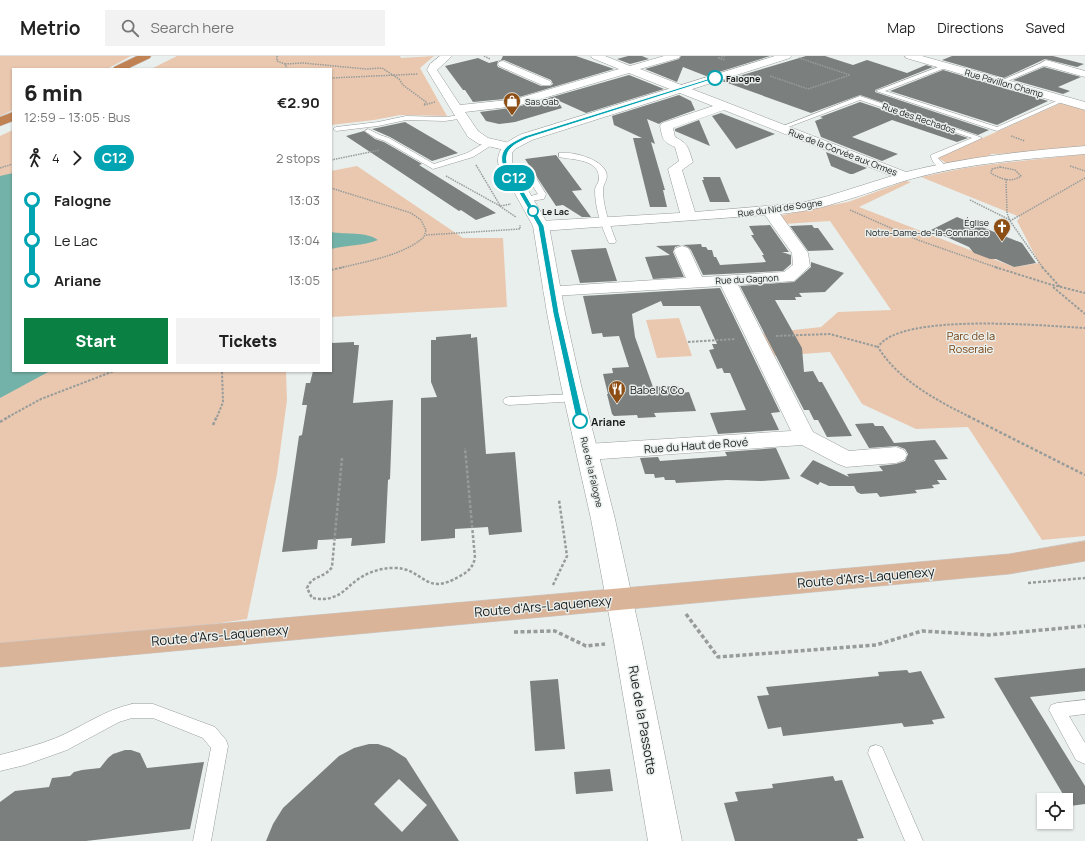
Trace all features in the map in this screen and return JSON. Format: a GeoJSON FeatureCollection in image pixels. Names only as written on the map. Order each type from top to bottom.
{"type":"FeatureCollection","features":[{"type":"Feature","properties":{"kind":"highway"},"geometry":{"type":"LineString","coordinates":[[121,68],[150,58]]}},
{"type":"Feature","properties":{"kind":"highway"},"geometry":{"type":"LineString","coordinates":[[135,68],[150,58]]}},
{"type":"Feature","properties":{"kind":"highway"},"geometry":{"type":"LineString","coordinates":[[0,122],[12,116]]}},
{"type":"Feature","properties":{"kind":"highway"},"geometry":{"type":"LineString","coordinates":[[0,129],[12,124]]}},
{"type":"Feature","properties":{"kind":"main road","name":"Route d'Ars-Laquenexy"},"geometry":{"type":"LineString","coordinates":[[0,655],[1009,564],[1085,551]]}},
{"type":"Feature","properties":{"kind":"street"},"geometry":{"type":"LineString","coordinates":[[447,56],[434,66],[432,70],[473,134],[484,141],[509,147],[527,137],[786,56]]}},
{"type":"Feature","properties":{"kind":"street","name":"Rue de la Corvée aux Ormes"},"geometry":{"type":"LineString","coordinates":[[596,56],[905,176]]}},
{"type":"Feature","properties":{"kind":"street"},"geometry":{"type":"LineString","coordinates":[[460,113],[517,102],[549,88],[571,87],[675,56]]}},
{"type":"Feature","properties":{"kind":"street","name":"Rue Pavillon Champ"},"geometry":{"type":"LineString","coordinates":[[910,56],[1085,106]]}},
{"type":"Feature","properties":{"kind":"street"},"geometry":{"type":"LineString","coordinates":[[1046,63],[1085,74]]}},
{"type":"Feature","properties":{"kind":"street"},"geometry":{"type":"LineString","coordinates":[[503,64],[549,88]]}},
{"type":"Feature","properties":{"kind":"street"},"geometry":{"type":"LineString","coordinates":[[689,217],[675,169],[686,162],[681,145],[669,139],[666,126],[724,106]]}},
{"type":"Feature","properties":{"kind":"street","name":"Rue de la Falogne"},"geometry":{"type":"LineString","coordinates":[[509,147],[504,157],[520,202],[541,226],[552,291],[574,398],[620,599]]}},
{"type":"Feature","properties":{"kind":"street","name":"Rue du Nid de Sogne"},"geometry":{"type":"LineString","coordinates":[[541,226],[770,211],[832,200],[905,176],[942,167],[1006,157],[1085,150]]}},
{"type":"Feature","properties":{"kind":"street","name":"Rue du Gagnon"},"geometry":{"type":"LineString","coordinates":[[552,291],[788,276],[802,266],[800,253],[770,211]]}},
{"type":"Feature","properties":{"kind":"street"},"geometry":{"type":"LineString","coordinates":[[682,251],[696,282]]}},
{"type":"Feature","properties":{"kind":"street"},"geometry":{"type":"LineString","coordinates":[[728,280],[755,338],[805,437],[846,460],[896,455]]}},
{"type":"Feature","properties":{"kind":"street","name":"Rue du Haut de Rové"},"geometry":{"type":"LineString","coordinates":[[587,452],[805,437]]}},
{"type":"Feature","properties":{"kind":"street","name":"Rue de la Passotte"},"geometry":{"type":"LineString","coordinates":[[620,599],[665,841]]}},
{"type":"Feature","properties":{"kind":"lane"},"geometry":{"type":"LineString","coordinates":[[1002,82],[1046,63]]}},
{"type":"Feature","properties":{"kind":"lane","name":"Rue des Rechados"},"geometry":{"type":"LineString","coordinates":[[946,66],[879,91],[997,129],[1025,116]]}},
{"type":"Feature","properties":{"kind":"lane","name":"Rue des Rechados"},"geometry":{"type":"LineString","coordinates":[[829,110],[860,98],[978,138],[934,157],[942,167]]}},
{"type":"Feature","properties":{"kind":"lane","name":"Rue Pavillon Champ"},"geometry":{"type":"LineString","coordinates":[[1025,116],[1063,100]]}},
{"type":"Feature","properties":{"kind":"lane","name":"Rue de la Corvée aux Ormes"},"geometry":{"type":"LineString","coordinates":[[781,128],[829,110]]}},
{"type":"Feature","properties":{"kind":"lane"},"geometry":{"type":"LineString","coordinates":[[336,129],[378,124],[406,118],[445,119],[460,113]]}},
{"type":"Feature","properties":{"kind":"lane"},"geometry":{"type":"LineString","coordinates":[[368,131],[378,137],[387,139],[433,167],[470,155],[491,143]]}},
{"type":"Feature","properties":{"kind":"lane"},"geometry":{"type":"LineString","coordinates":[[562,155],[588,161],[600,168],[603,182],[599,188],[603,218],[612,241]]}},
{"type":"Feature","properties":{"kind":"lane"},"geometry":{"type":"LineString","coordinates":[[509,401],[574,398]]}},
{"type":"Feature","properties":{"kind":"lane"},"geometry":{"type":"LineString","coordinates":[[1085,707],[1057,710],[1082,754],[1085,756]]}},
{"type":"Feature","properties":{"kind":"lane"},"geometry":{"type":"LineString","coordinates":[[0,763],[25,757],[61,744],[116,715],[132,711],[153,711],[209,732],[220,746],[202,841]]}},
{"type":"Feature","properties":{"kind":"lane"},"geometry":{"type":"LineString","coordinates":[[876,753],[914,841]]}},
{"type":"Feature","properties":{"kind":"path"},"geometry":{"type":"LineString","coordinates":[[278,56],[278,61],[285,64],[303,63],[366,69],[382,68],[395,76],[402,85],[426,102],[424,105]]}},
{"type":"Feature","properties":{"kind":"path"},"geometry":{"type":"LineString","coordinates":[[725,56],[718,58],[725,60]]}},
{"type":"Feature","properties":{"kind":"path"},"geometry":{"type":"LineString","coordinates":[[747,68],[808,89],[850,75],[792,56]]}},
{"type":"Feature","properties":{"kind":"path"},"geometry":{"type":"LineString","coordinates":[[285,64],[287,68]]}},
{"type":"Feature","properties":{"kind":"path"},"geometry":{"type":"LineString","coordinates":[[332,78],[418,74]]}},
{"type":"Feature","properties":{"kind":"path"},"geometry":{"type":"LineString","coordinates":[[332,160],[399,147]]}},
{"type":"Feature","properties":{"kind":"path"},"geometry":{"type":"LineString","coordinates":[[470,155],[500,206]]}},
{"type":"Feature","properties":{"kind":"path"},"geometry":{"type":"LineString","coordinates":[[0,168],[12,164]]}},
{"type":"Feature","properties":{"kind":"path"},"geometry":{"type":"LineString","coordinates":[[332,270],[358,264],[405,249],[417,243],[426,235],[520,229],[517,218],[500,206],[487,200],[433,167]]}},
{"type":"Feature","properties":{"kind":"path"},"geometry":{"type":"LineString","coordinates":[[1010,220],[1085,178]]}},
{"type":"Feature","properties":{"kind":"path"},"geometry":{"type":"LineString","coordinates":[[1006,179],[1008,213],[1010,220],[1046,272],[1061,288]]}},
{"type":"Feature","properties":{"kind":"path"},"geometry":{"type":"LineString","coordinates":[[332,188],[416,215],[425,225],[426,235]]}},
{"type":"Feature","properties":{"kind":"path"},"geometry":{"type":"LineString","coordinates":[[970,200],[1010,220]]}},
{"type":"Feature","properties":{"kind":"path"},"geometry":{"type":"LineString","coordinates":[[500,206],[520,202]]}},
{"type":"Feature","properties":{"kind":"path"},"geometry":{"type":"LineString","coordinates":[[844,207],[911,238],[958,255],[1052,286],[1085,293]]}},
{"type":"Feature","properties":{"kind":"path"},"geometry":{"type":"LineString","coordinates":[[1052,286],[1085,314]]}},
{"type":"Feature","properties":{"kind":"path"},"geometry":{"type":"LineString","coordinates":[[878,346],[880,342],[887,338],[929,327],[982,322],[1085,328]]}},
{"type":"Feature","properties":{"kind":"path"},"geometry":{"type":"LineString","coordinates":[[688,342],[824,333],[878,346],[893,368],[941,402],[1085,475]]}},
{"type":"Feature","properties":{"kind":"path"},"geometry":{"type":"LineString","coordinates":[[0,422],[15,411],[38,400],[111,372]]}},
{"type":"Feature","properties":{"kind":"path"},"geometry":{"type":"LineString","coordinates":[[213,425],[223,402],[222,372]]}},
{"type":"Feature","properties":{"kind":"path"},"geometry":{"type":"LineString","coordinates":[[342,458],[332,567],[328,573],[313,578],[308,583],[307,588],[312,598],[326,600],[335,598],[361,578],[371,573],[389,568],[403,568],[431,583],[438,585],[448,582],[470,571],[474,565],[475,558],[466,448]]}},
{"type":"Feature","properties":{"kind":"path"},"geometry":{"type":"LineString","coordinates":[[559,500],[567,556],[550,592],[555,631],[586,646],[607,644]]}},
{"type":"Feature","properties":{"kind":"path"},"geometry":{"type":"LineString","coordinates":[[683,593],[686,614],[718,657],[876,645],[922,631],[989,635],[1085,626]]}},
{"type":"Feature","properties":{"kind":"green space"},"geometry":{"type":"Polygon","coordinates":[[[0,56],[131,56],[109,68],[12,68],[12,110],[0,116],[0,56]]]}},
{"type":"Feature","properties":{"kind":"green space"},"geometry":{"type":"Polygon","coordinates":[[[177,56],[400,56],[401,58],[434,56],[420,68],[447,116],[400,115],[374,120],[332,125],[332,68],[153,68],[177,56]]]}},
{"type":"Feature","properties":{"kind":"green space"},"geometry":{"type":"Polygon","coordinates":[[[1061,103],[1085,110],[1085,146],[1025,153],[991,154],[988,157],[946,163],[938,158],[1061,103]]]}},
{"type":"Feature","properties":{"kind":"green space"},"geometry":{"type":"Polygon","coordinates":[[[12,130],[12,372],[286,372],[287,400],[277,474],[247,619],[42,650],[0,654],[0,136],[12,130]]]}},
{"type":"Feature","properties":{"kind":"green space","name":"Parc de la Roseraie"},"geometry":{"type":"Polygon","coordinates":[[[1085,154],[1085,536],[1042,540],[968,427],[916,429],[862,404],[830,352],[773,356],[758,334],[821,327],[838,312],[891,310],[830,221],[783,224],[778,216],[848,202],[906,181],[911,182],[859,207],[1014,267],[1039,263],[1017,221],[1020,217],[921,177],[993,164],[1085,154]]]}},
{"type":"Feature","properties":{"kind":"green space"},"geometry":{"type":"Polygon","coordinates":[[[357,166],[463,238],[503,238],[507,307],[332,317],[332,171],[357,166]]]}},
{"type":"Feature","properties":{"kind":"green space"},"geometry":{"type":"Polygon","coordinates":[[[679,318],[692,356],[657,358],[646,320],[679,318]]]}},
{"type":"Feature","properties":{"kind":"shaded area"},"geometry":{"type":"Polygon","coordinates":[[[12,173],[12,372],[48,372],[0,398],[0,176],[12,173]]]}},
{"type":"Feature","properties":{"kind":"shaded area"},"geometry":{"type":"Polygon","coordinates":[[[332,232],[368,235],[378,240],[366,243],[332,249],[332,232]]]}},
{"type":"Feature","properties":{"kind":"building"},"geometry":{"type":"Polygon","coordinates":[[[503,56],[576,56],[614,69],[516,98],[473,102],[445,66],[478,58],[489,63],[501,60],[503,56]],[[504,60],[498,61],[498,67],[541,86],[550,86],[553,84],[551,80],[504,60]]]}},
{"type":"Feature","properties":{"kind":"building"},"geometry":{"type":"Polygon","coordinates":[[[628,56],[642,56],[649,59],[630,64],[617,59],[628,56]]]}},
{"type":"Feature","properties":{"kind":"building"},"geometry":{"type":"Polygon","coordinates":[[[681,56],[770,56],[706,76],[683,67],[677,82],[645,69],[679,59],[681,56]]]}},
{"type":"Feature","properties":{"kind":"building"},"geometry":{"type":"Polygon","coordinates":[[[806,56],[825,56],[853,65],[867,60],[907,73],[926,65],[933,67],[875,90],[875,92],[989,130],[978,135],[860,95],[811,113],[722,81],[806,56]]]}},
{"type":"Feature","properties":{"kind":"building"},"geometry":{"type":"Polygon","coordinates":[[[952,56],[1053,56],[1084,64],[1077,67],[1045,59],[1004,78],[942,60],[952,56]]]}},
{"type":"Feature","properties":{"kind":"building"},"geometry":{"type":"Polygon","coordinates":[[[1044,67],[1081,77],[1058,87],[1070,91],[1063,94],[1013,80],[1044,67]]]}},
{"type":"Feature","properties":{"kind":"building"},"geometry":{"type":"Polygon","coordinates":[[[943,70],[1048,101],[997,125],[890,91],[943,70]]]}},
{"type":"Feature","properties":{"kind":"building"},"geometry":{"type":"Polygon","coordinates":[[[629,75],[664,89],[586,113],[557,100],[562,108],[515,122],[499,124],[486,121],[480,112],[517,107],[629,75]]]}},
{"type":"Feature","properties":{"kind":"building"},"geometry":{"type":"Polygon","coordinates":[[[679,95],[691,101],[695,110],[659,124],[647,119],[655,144],[651,142],[665,190],[663,190],[667,207],[650,207],[633,138],[642,138],[614,125],[612,116],[679,95]]]}},
{"type":"Feature","properties":{"kind":"building"},"geometry":{"type":"Polygon","coordinates":[[[860,102],[968,138],[957,142],[892,120],[852,137],[898,154],[882,161],[821,137],[815,121],[823,118],[820,117],[860,102]]]}},
{"type":"Feature","properties":{"kind":"building"},"geometry":{"type":"Polygon","coordinates":[[[721,113],[775,134],[736,149],[712,116],[721,113]]]}},
{"type":"Feature","properties":{"kind":"building"},"geometry":{"type":"Polygon","coordinates":[[[699,120],[710,146],[675,131],[675,129],[699,120]]]}},
{"type":"Feature","properties":{"kind":"building"},"geometry":{"type":"Polygon","coordinates":[[[405,122],[458,153],[432,161],[390,137],[372,129],[405,122]]]}},
{"type":"Feature","properties":{"kind":"building"},"geometry":{"type":"Polygon","coordinates":[[[364,131],[375,139],[384,142],[422,164],[419,165],[496,213],[476,220],[461,210],[459,211],[346,136],[364,131]]]}},
{"type":"Feature","properties":{"kind":"building"},"geometry":{"type":"Polygon","coordinates":[[[826,152],[867,168],[850,174],[831,166],[826,152]]]}},
{"type":"Feature","properties":{"kind":"building"},"geometry":{"type":"Polygon","coordinates":[[[556,155],[582,190],[572,191],[591,217],[582,217],[563,205],[556,206],[525,159],[556,155]]]}},
{"type":"Feature","properties":{"kind":"building"},"geometry":{"type":"Polygon","coordinates":[[[703,177],[720,177],[730,202],[710,202],[702,180],[704,180],[703,177]]]}},
{"type":"Feature","properties":{"kind":"building","name":"Église Notre-Dame-de-la-Confiance"},"geometry":{"type":"Polygon","coordinates":[[[957,217],[1022,243],[1036,263],[1014,267],[996,259],[990,259],[974,253],[969,247],[931,230],[957,217]]]}},
{"type":"Feature","properties":{"kind":"building"},"geometry":{"type":"Polygon","coordinates":[[[770,225],[789,252],[782,252],[791,255],[791,264],[783,271],[703,275],[691,250],[683,245],[701,244],[702,247],[712,250],[714,257],[716,257],[720,265],[766,262],[762,255],[764,255],[751,235],[754,235],[749,226],[770,225]]]}},
{"type":"Feature","properties":{"kind":"building"},"geometry":{"type":"Polygon","coordinates":[[[812,225],[814,228],[818,228],[834,250],[808,251],[790,226],[812,225]]]}},
{"type":"Feature","properties":{"kind":"building"},"geometry":{"type":"Polygon","coordinates":[[[681,245],[675,247],[673,252],[684,277],[653,279],[645,257],[670,255],[656,246],[681,245]]]}},
{"type":"Feature","properties":{"kind":"building"},"geometry":{"type":"Polygon","coordinates":[[[606,248],[617,281],[580,283],[571,250],[606,248]]]}},
{"type":"Feature","properties":{"kind":"building"},"geometry":{"type":"Polygon","coordinates":[[[811,262],[844,273],[825,292],[799,293],[802,297],[795,297],[796,300],[775,300],[802,348],[804,372],[813,371],[819,382],[822,382],[852,436],[827,437],[818,420],[814,420],[809,410],[804,410],[740,286],[794,282],[811,267],[811,262]]]}},
{"type":"Feature","properties":{"kind":"building"},"geometry":{"type":"Polygon","coordinates":[[[720,288],[780,412],[771,413],[779,430],[718,434],[710,413],[746,410],[730,373],[724,373],[722,368],[717,369],[709,350],[714,349],[712,344],[717,344],[700,306],[663,306],[661,301],[632,314],[635,337],[653,387],[678,386],[681,393],[689,392],[696,411],[654,413],[656,417],[638,418],[637,415],[614,416],[612,414],[603,374],[613,373],[612,368],[629,367],[619,336],[603,337],[602,333],[592,334],[583,296],[720,288]]]}},
{"type":"Feature","properties":{"kind":"building"},"geometry":{"type":"Polygon","coordinates":[[[471,334],[471,338],[477,337],[486,454],[515,452],[522,532],[489,535],[488,527],[455,529],[455,538],[421,541],[421,398],[437,397],[431,382],[431,340],[436,340],[436,337],[471,334]]]}},
{"type":"Feature","properties":{"kind":"building"},"geometry":{"type":"Polygon","coordinates":[[[354,342],[354,345],[359,345],[353,403],[393,400],[390,479],[388,480],[385,543],[351,546],[352,538],[318,540],[317,549],[282,552],[299,436],[302,435],[307,405],[302,405],[306,383],[310,383],[313,372],[332,372],[332,343],[354,342]]]}},
{"type":"Feature","properties":{"kind":"building"},"geometry":{"type":"Polygon","coordinates":[[[873,423],[875,426],[883,426],[894,443],[935,440],[948,459],[934,460],[947,480],[937,480],[940,484],[932,485],[934,488],[915,490],[917,493],[880,497],[877,493],[861,494],[857,492],[854,486],[829,486],[820,482],[818,485],[800,476],[813,460],[849,477],[847,474],[883,471],[879,466],[896,464],[905,461],[908,454],[905,449],[897,446],[869,448],[855,424],[873,423]]]}},
{"type":"Feature","properties":{"kind":"building"},"geometry":{"type":"Polygon","coordinates":[[[776,448],[790,479],[761,481],[727,480],[676,483],[675,480],[665,480],[664,477],[655,478],[654,474],[645,474],[640,458],[658,457],[660,461],[727,456],[725,452],[776,448]]]}},
{"type":"Feature","properties":{"kind":"building"},"geometry":{"type":"Polygon","coordinates":[[[1085,668],[1085,691],[1030,697],[1085,786],[1085,804],[1073,806],[1073,793],[1062,793],[994,678],[1085,668]]]}},
{"type":"Feature","properties":{"kind":"building"},"geometry":{"type":"Polygon","coordinates":[[[907,670],[909,673],[921,671],[945,718],[932,720],[934,724],[904,727],[902,723],[783,736],[781,727],[768,729],[757,696],[769,695],[766,687],[879,676],[878,672],[907,670]]]}},
{"type":"Feature","properties":{"kind":"building"},"geometry":{"type":"Polygon","coordinates":[[[558,679],[565,749],[535,751],[530,681],[558,679]]]}},
{"type":"Feature","properties":{"kind":"building"},"geometry":{"type":"Polygon","coordinates":[[[369,744],[378,744],[390,748],[406,758],[459,841],[266,841],[273,824],[283,808],[339,756],[354,748],[369,744]],[[399,779],[374,804],[402,832],[427,805],[399,779]]]}},
{"type":"Feature","properties":{"kind":"building"},"geometry":{"type":"Polygon","coordinates":[[[125,750],[140,753],[147,768],[204,762],[190,829],[86,841],[0,841],[0,802],[15,791],[49,787],[52,778],[70,776],[74,772],[82,770],[100,768],[113,754],[125,750]]]}},
{"type":"Feature","properties":{"kind":"building"},"geometry":{"type":"Polygon","coordinates":[[[610,769],[613,791],[576,794],[574,772],[610,769]]]}},
{"type":"Feature","properties":{"kind":"building"},"geometry":{"type":"Polygon","coordinates":[[[833,776],[835,781],[842,780],[864,838],[857,839],[858,841],[735,841],[724,803],[738,801],[735,792],[773,788],[772,784],[833,776]]]}},
{"type":"Feature","properties":{"kind":"bus line","name":"C12"},"geometry":{"type":"LineString","coordinates":[[580,421],[556,313],[541,226],[505,163],[504,157],[506,151],[512,144],[527,137],[715,78]]}},
{"type":"Feature","properties":{"kind":"place","name":"Falogne"},"geometry":{"type":"Point","coordinates":[715,78]}},
{"type":"Feature","properties":{"kind":"place","name":"Sas Gab"},"geometry":{"type":"Point","coordinates":[512,116]}},
{"type":"Feature","properties":{"kind":"place","name":"Le Lac"},"geometry":{"type":"Point","coordinates":[533,211]}},
{"type":"Feature","properties":{"kind":"place","name":"Église Notre-Dame-de-la-Confiance"},"geometry":{"type":"Point","coordinates":[1002,242]}},
{"type":"Feature","properties":{"kind":"place","name":"Babel & Co"},"geometry":{"type":"Point","coordinates":[617,404]}},
{"type":"Feature","properties":{"kind":"place","name":"Ariane"},"geometry":{"type":"Point","coordinates":[580,421]}}]}
